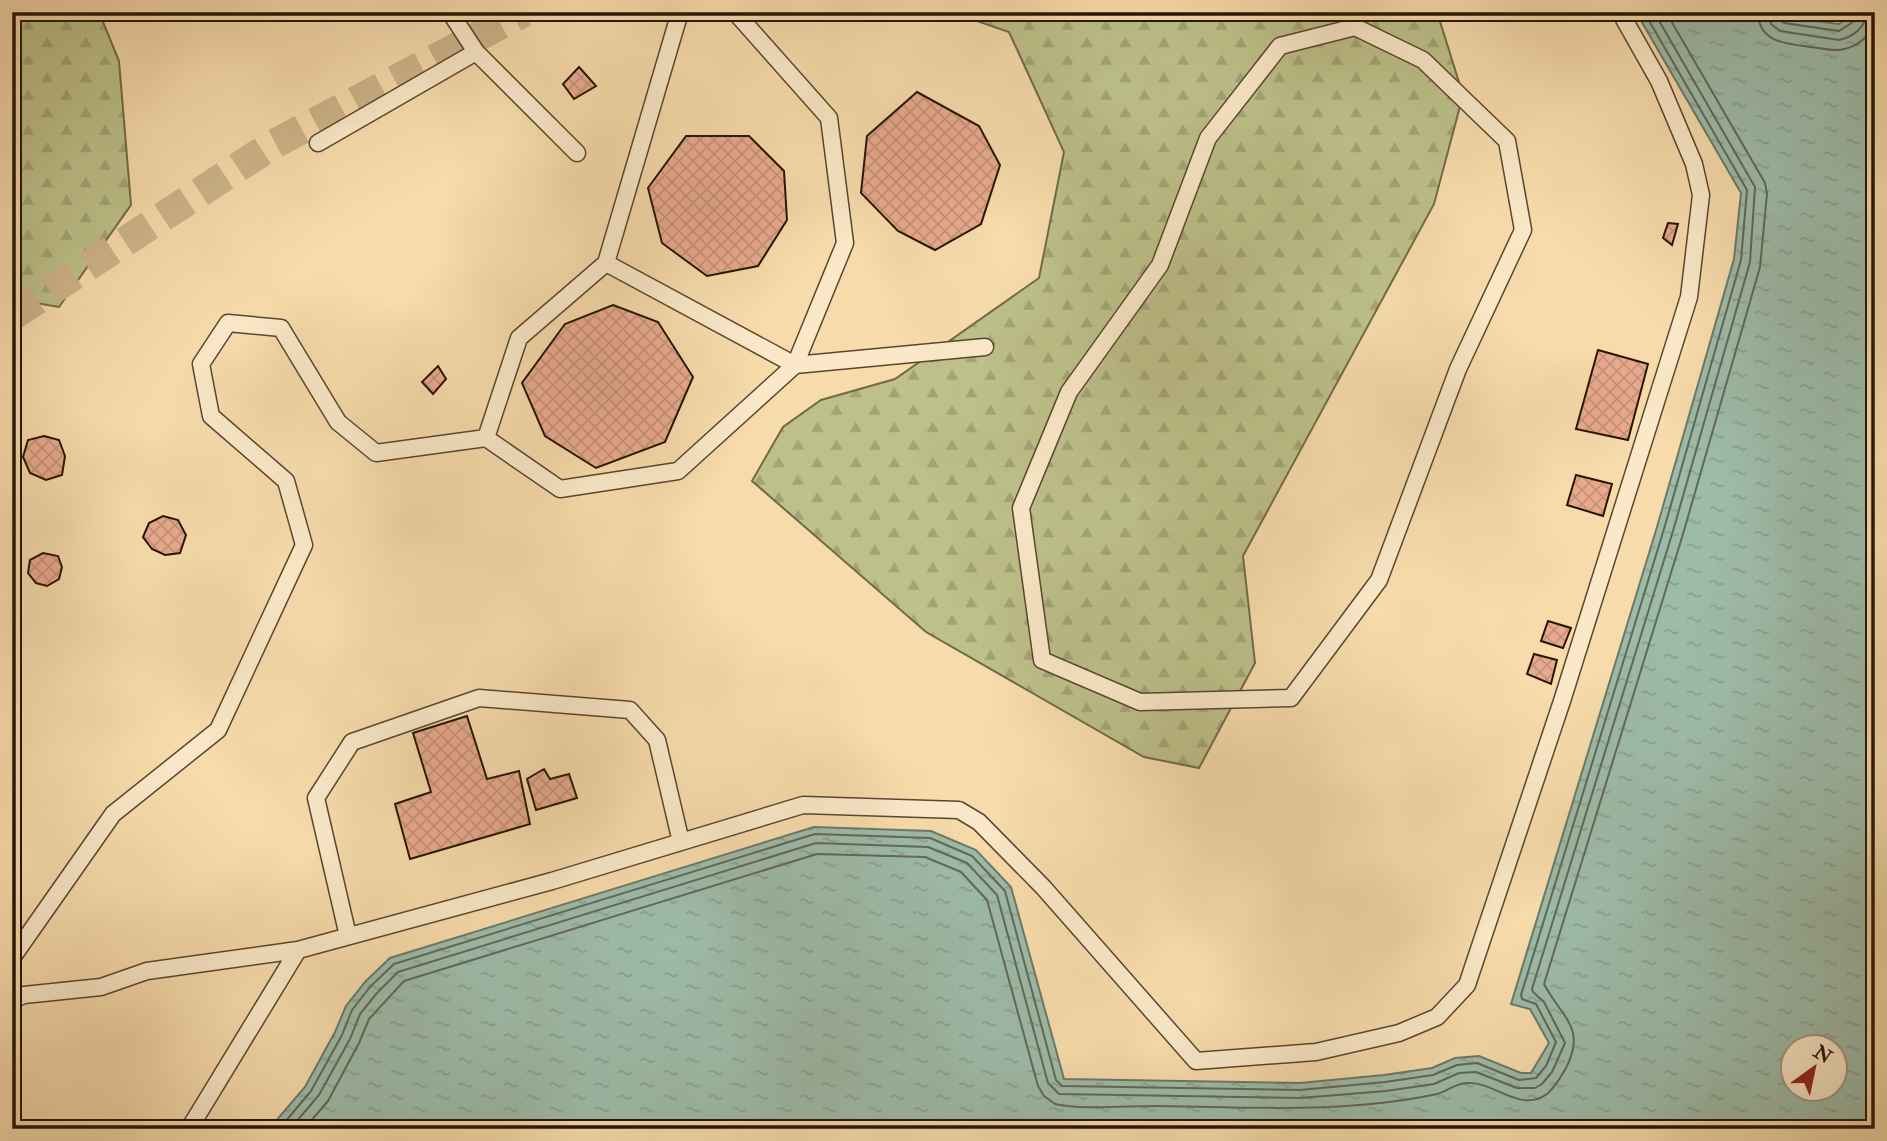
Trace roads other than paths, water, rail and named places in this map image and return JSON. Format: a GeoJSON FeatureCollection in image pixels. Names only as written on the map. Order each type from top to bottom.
{"type":"FeatureCollection","features":[{"type":"Feature","properties":{"kind":"lane"},"geometry":{"type":"LineString","coordinates":[[450,12],[476,52],[577,153]]}},
{"type":"Feature","properties":{"kind":"lane"},"geometry":{"type":"LineString","coordinates":[[486,438],[519,338],[606,263],[680,12]]}},
{"type":"Feature","properties":{"kind":"lane"},"geometry":{"type":"LineString","coordinates":[[12,958],[113,814],[218,730],[304,545],[286,481],[211,416],[201,365],[228,323],[281,328],[338,422],[376,453],[486,438],[560,489],[678,471],[795,365],[845,243],[830,118],[735,12]]}},
{"type":"Feature","properties":{"kind":"lane"},"geometry":{"type":"LineString","coordinates":[[12,1000],[24,995],[102,987],[147,971],[298,950],[552,881],[803,805],[959,810],[979,822],[1043,887],[1196,1061],[1316,1052],[1399,1033],[1437,1017],[1467,985],[1567,688],[1689,297],[1701,195],[1694,164],[1660,81],[1620,12]]}},
{"type":"Feature","properties":{"kind":"lane"},"geometry":{"type":"LineString","coordinates":[[1355,19],[1423,61],[1507,141],[1523,230],[1458,369],[1379,580],[1292,698],[1140,702],[1042,660],[1021,508],[1069,393],[1160,265],[1208,138],[1280,46],[1355,19]]}},
{"type":"Feature","properties":{"kind":"lane"},"geometry":{"type":"LineString","coordinates":[[317,143],[476,52]]}},
{"type":"Feature","properties":{"kind":"lane"},"geometry":{"type":"LineString","coordinates":[[606,263],[795,365],[985,347]]}},
{"type":"Feature","properties":{"kind":"lane"},"geometry":{"type":"LineString","coordinates":[[348,936],[316,798],[352,742],[479,698],[630,710],[657,740],[681,842]]}},
{"type":"Feature","properties":{"kind":"lane"},"geometry":{"type":"LineString","coordinates":[[189,1129],[298,950]]}},
{"type":"Feature","properties":{"kind":"water"},"geometry":{"type":"Polygon","coordinates":[[[1636,12],[1785,12],[1784,17],[1839,24],[1855,12],[1875,12],[1875,1129],[269,1129],[305,1087],[346,1006],[365,982],[390,958],[814,827],[931,831],[976,850],[1011,887],[1064,1079],[1300,1083],[1432,1068],[1455,1058],[1479,1056],[1521,1073],[1531,1073],[1549,1043],[1530,1009],[1511,1004],[1657,527],[1734,259],[1741,193],[1636,12]]]}},
{"type":"Feature","properties":{"kind":"tunnel"},"geometry":{"type":"LineString","coordinates":[[12,316],[272,145],[524,12]]}}]}
